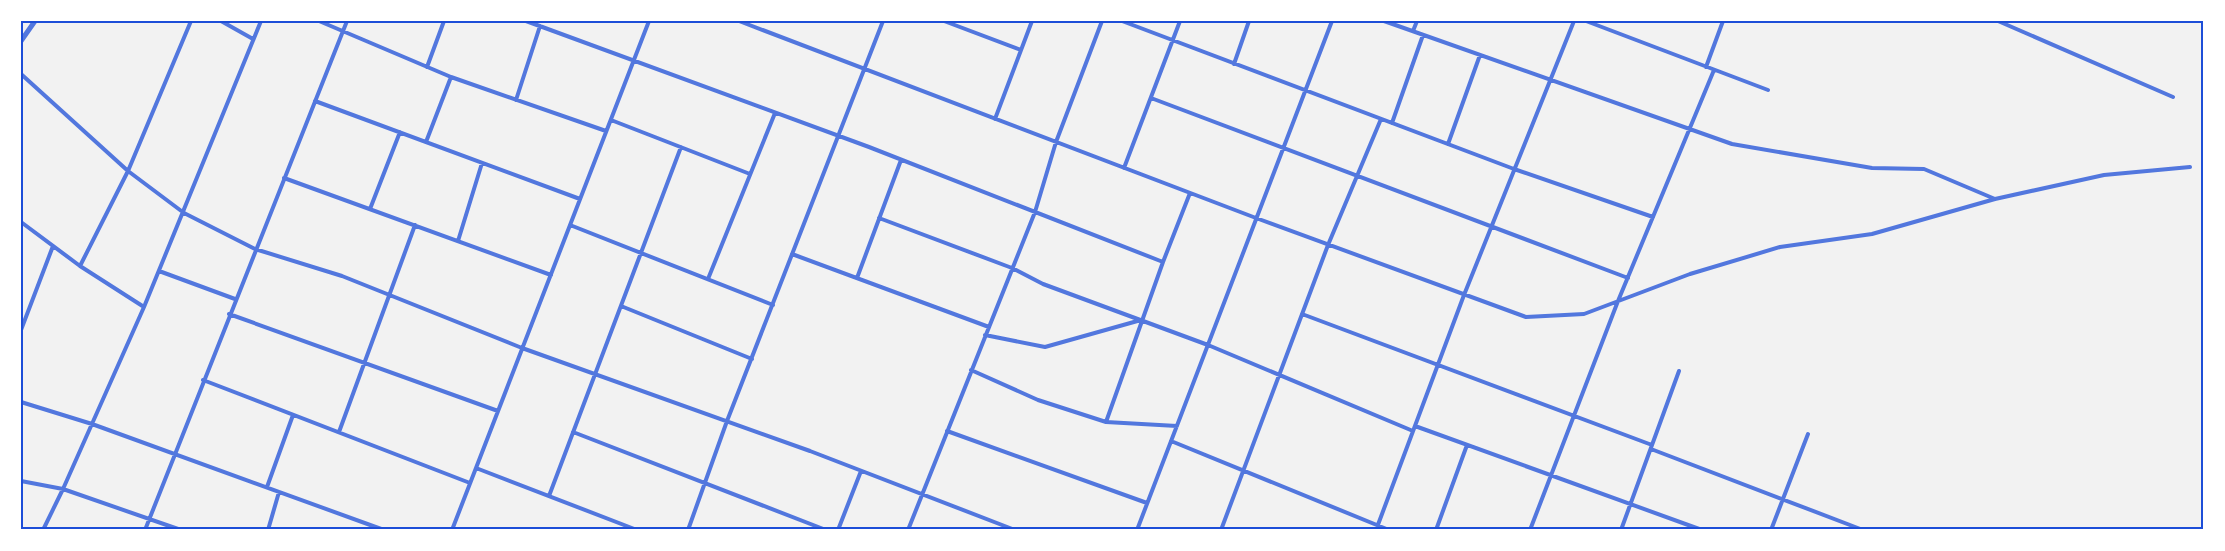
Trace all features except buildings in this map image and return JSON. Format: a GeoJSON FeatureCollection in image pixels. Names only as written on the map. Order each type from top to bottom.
{"type":"FeatureCollection","features":[{"type":"Feature","properties":{"kind":"street"},"geometry":{"type":"LineString","coordinates":[[21,40],[35,21]]}},
{"type":"Feature","properties":{"kind":"street"},"geometry":{"type":"LineString","coordinates":[[80,266],[128,171],[191,21]]}},
{"type":"Feature","properties":{"kind":"street"},"geometry":{"type":"LineString","coordinates":[[221,21],[253,39]]}},
{"type":"Feature","properties":{"kind":"street"},"geometry":{"type":"LineString","coordinates":[[43,530],[63,490],[144,308],[261,21]]}},
{"type":"Feature","properties":{"kind":"street"},"geometry":{"type":"LineString","coordinates":[[319,21],[451,77],[606,131]]}},
{"type":"Feature","properties":{"kind":"street"},"geometry":{"type":"LineString","coordinates":[[145,530],[229,314],[347,21]]}},
{"type":"Feature","properties":{"kind":"street"},"geometry":{"type":"LineString","coordinates":[[427,67],[444,21]]}},
{"type":"Feature","properties":{"kind":"street"},"geometry":{"type":"LineString","coordinates":[[526,21],[838,136],[1163,262]]}},
{"type":"Feature","properties":{"kind":"street"},"geometry":{"type":"LineString","coordinates":[[452,530],[649,21]]}},
{"type":"Feature","properties":{"kind":"street"},"geometry":{"type":"LineString","coordinates":[[739,21],[1256,218],[1526,317],[1584,314],[1690,274],[1780,247],[1872,234],[1994,199],[2104,175],[2190,167]]}},
{"type":"Feature","properties":{"kind":"street"},"geometry":{"type":"LineString","coordinates":[[688,530],[727,421],[883,21]]}},
{"type":"Feature","properties":{"kind":"street"},"geometry":{"type":"LineString","coordinates":[[944,21],[1021,50]]}},
{"type":"Feature","properties":{"kind":"street"},"geometry":{"type":"LineString","coordinates":[[995,119],[1032,21]]}},
{"type":"Feature","properties":{"kind":"street"},"geometry":{"type":"LineString","coordinates":[[908,530],[1035,212],[1056,142],[1102,21]]}},
{"type":"Feature","properties":{"kind":"street"},"geometry":{"type":"LineString","coordinates":[[1122,21],[1514,169],[1653,217]]}},
{"type":"Feature","properties":{"kind":"street"},"geometry":{"type":"LineString","coordinates":[[1124,168],[1180,21]]}},
{"type":"Feature","properties":{"kind":"street"},"geometry":{"type":"LineString","coordinates":[[1234,64],[1249,21]]}},
{"type":"Feature","properties":{"kind":"street"},"geometry":{"type":"LineString","coordinates":[[1137,530],[1332,21]]}},
{"type":"Feature","properties":{"kind":"street"},"geometry":{"type":"LineString","coordinates":[[1384,21],[1732,144],[1872,168],[1924,169],[1994,199]]}},
{"type":"Feature","properties":{"kind":"street"},"geometry":{"type":"LineString","coordinates":[[1413,32],[1417,21]]}},
{"type":"Feature","properties":{"kind":"street"},"geometry":{"type":"LineString","coordinates":[[1377,527],[1464,295],[1574,21]]}},
{"type":"Feature","properties":{"kind":"street"},"geometry":{"type":"LineString","coordinates":[[1586,21],[1768,90]]}},
{"type":"Feature","properties":{"kind":"street"},"geometry":{"type":"LineString","coordinates":[[1706,67],[1723,21]]}},
{"type":"Feature","properties":{"kind":"street"},"geometry":{"type":"LineString","coordinates":[[1998,21],[2173,97]]}},
{"type":"Feature","properties":{"kind":"street"},"geometry":{"type":"LineString","coordinates":[[516,100],[540,26]]}},
{"type":"Feature","properties":{"kind":"street"},"geometry":{"type":"LineString","coordinates":[[1392,123],[1423,35]]}},
{"type":"Feature","properties":{"kind":"street"},"geometry":{"type":"LineString","coordinates":[[1448,144],[1480,55]]}},
{"type":"Feature","properties":{"kind":"street"},"geometry":{"type":"LineString","coordinates":[[1530,530],[1618,301],[1714,70]]}},
{"type":"Feature","properties":{"kind":"street"},"geometry":{"type":"LineString","coordinates":[[21,74],[128,171],[184,212],[255,249],[342,276],[522,348],[861,470],[1015,530]]}},
{"type":"Feature","properties":{"kind":"street"},"geometry":{"type":"LineString","coordinates":[[426,142],[451,77]]}},
{"type":"Feature","properties":{"kind":"street"},"geometry":{"type":"LineString","coordinates":[[1151,98],[1628,278]]}},
{"type":"Feature","properties":{"kind":"street"},"geometry":{"type":"LineString","coordinates":[[315,101],[580,199]]}},
{"type":"Feature","properties":{"kind":"street"},"geometry":{"type":"LineString","coordinates":[[708,280],[774,113]]}},
{"type":"Feature","properties":{"kind":"street"},"geometry":{"type":"LineString","coordinates":[[1221,530],[1328,245],[1381,119]]}},
{"type":"Feature","properties":{"kind":"street"},"geometry":{"type":"LineString","coordinates":[[611,120],[750,174]]}},
{"type":"Feature","properties":{"kind":"street"},"geometry":{"type":"LineString","coordinates":[[370,209],[400,132]]}},
{"type":"Feature","properties":{"kind":"street"},"geometry":{"type":"LineString","coordinates":[[549,496],[680,147]]}},
{"type":"Feature","properties":{"kind":"street"},"geometry":{"type":"LineString","coordinates":[[857,278],[901,160]]}},
{"type":"Feature","properties":{"kind":"street"},"geometry":{"type":"LineString","coordinates":[[458,241],[482,163]]}},
{"type":"Feature","properties":{"kind":"street"},"geometry":{"type":"LineString","coordinates":[[284,178],[551,275]]}},
{"type":"Feature","properties":{"kind":"street"},"geometry":{"type":"LineString","coordinates":[[1106,422],[1163,262],[1190,193]]}},
{"type":"Feature","properties":{"kind":"street"},"geometry":{"type":"LineString","coordinates":[[880,218],[1012,268],[1044,284],[1208,345],[1414,429],[1550,474],[1702,530]]}},
{"type":"Feature","properties":{"kind":"street"},"geometry":{"type":"LineString","coordinates":[[21,222],[80,266],[144,308]]}},
{"type":"Feature","properties":{"kind":"street"},"geometry":{"type":"LineString","coordinates":[[339,432],[415,225]]}},
{"type":"Feature","properties":{"kind":"street"},"geometry":{"type":"LineString","coordinates":[[570,226],[773,305]]}},
{"type":"Feature","properties":{"kind":"street"},"geometry":{"type":"LineString","coordinates":[[21,330],[53,246]]}},
{"type":"Feature","properties":{"kind":"street"},"geometry":{"type":"LineString","coordinates":[[792,254],[988,327]]}},
{"type":"Feature","properties":{"kind":"street"},"geometry":{"type":"LineString","coordinates":[[159,271],[235,300]]}},
{"type":"Feature","properties":{"kind":"street"},"geometry":{"type":"LineString","coordinates":[[621,306],[752,359]]}},
{"type":"Feature","properties":{"kind":"street"},"geometry":{"type":"LineString","coordinates":[[229,314],[498,411]]}},
{"type":"Feature","properties":{"kind":"street"},"geometry":{"type":"LineString","coordinates":[[1302,314],[1573,415],[1863,530]]}},
{"type":"Feature","properties":{"kind":"street"},"geometry":{"type":"LineString","coordinates":[[985,335],[1045,347],[1142,320]]}},
{"type":"Feature","properties":{"kind":"street"},"geometry":{"type":"LineString","coordinates":[[971,370],[1038,400],[1106,422],[1177,426]]}},
{"type":"Feature","properties":{"kind":"street"},"geometry":{"type":"LineString","coordinates":[[1621,530],[1679,371]]}},
{"type":"Feature","properties":{"kind":"street"},"geometry":{"type":"LineString","coordinates":[[203,380],[470,483]]}},
{"type":"Feature","properties":{"kind":"street"},"geometry":{"type":"LineString","coordinates":[[21,402],[92,424],[384,530]]}},
{"type":"Feature","properties":{"kind":"street"},"geometry":{"type":"LineString","coordinates":[[267,487],[294,415]]}},
{"type":"Feature","properties":{"kind":"street"},"geometry":{"type":"LineString","coordinates":[[947,431],[1147,503]]}},
{"type":"Feature","properties":{"kind":"street"},"geometry":{"type":"LineString","coordinates":[[573,432],[826,530]]}},
{"type":"Feature","properties":{"kind":"street"},"geometry":{"type":"LineString","coordinates":[[1771,530],[1808,434]]}},
{"type":"Feature","properties":{"kind":"street"},"geometry":{"type":"LineString","coordinates":[[1171,441],[1377,527],[1390,530]]}},
{"type":"Feature","properties":{"kind":"street"},"geometry":{"type":"LineString","coordinates":[[1436,530],[1467,445]]}},
{"type":"Feature","properties":{"kind":"street"},"geometry":{"type":"LineString","coordinates":[[476,468],[637,530]]}},
{"type":"Feature","properties":{"kind":"street"},"geometry":{"type":"LineString","coordinates":[[838,530],[861,470]]}},
{"type":"Feature","properties":{"kind":"street"},"geometry":{"type":"LineString","coordinates":[[21,481],[63,490],[181,530]]}},
{"type":"Feature","properties":{"kind":"street"},"geometry":{"type":"LineString","coordinates":[[268,530],[279,492]]}},
{"type":"Feature","properties":{"kind":"street"},"geometry":{"type":"LineString","coordinates":[[617,530],[620,523]]}}]}
